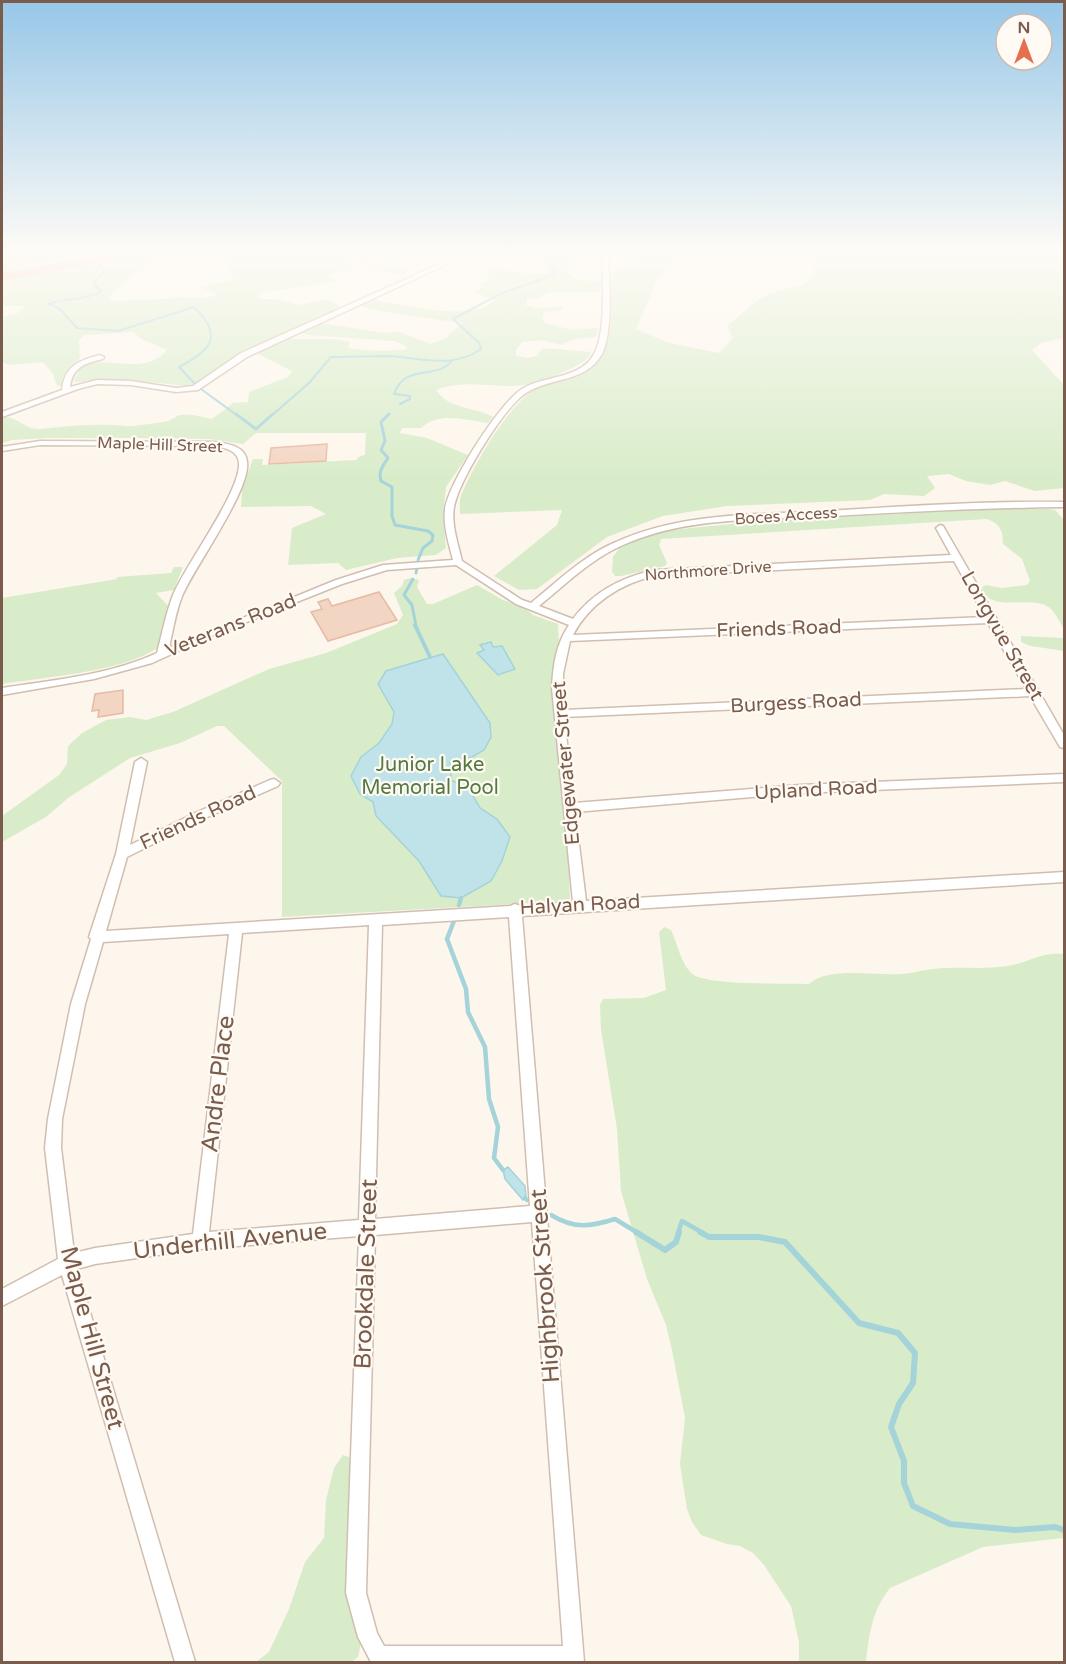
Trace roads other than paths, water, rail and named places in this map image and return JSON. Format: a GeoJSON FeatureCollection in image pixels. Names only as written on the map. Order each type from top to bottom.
{"type":"FeatureCollection","features":[{"type":"Feature","properties":{"kind":"street"},"geometry":{"type":"LineString","coordinates":[[2,415],[87,384],[108,382],[177,390],[195,388],[243,355],[303,328]]}},
{"type":"Feature","properties":{"kind":"street"},"geometry":{"type":"LineString","coordinates":[[575,624],[514,600],[458,562],[450,518],[451,500],[458,483],[509,402],[526,389],[557,380],[582,368],[599,353],[603,328]]}},
{"type":"Feature","properties":{"kind":"street"},"geometry":{"type":"LineString","coordinates":[[66,391],[66,378],[72,369],[100,357]]}},
{"type":"Feature","properties":{"kind":"street","name":"Maple Hill Street"},"geometry":{"type":"LineString","coordinates":[[2,448],[40,443],[215,444],[230,447],[243,456],[246,463],[244,473],[178,596],[162,654]]}},
{"type":"Feature","properties":{"kind":"street","name":"Boces Access"},"geometry":{"type":"LineString","coordinates":[[532,608],[584,565],[619,543],[671,526],[777,516],[934,507],[1065,504]]}},
{"type":"Feature","properties":{"kind":"street","name":"Longvue Street"},"geometry":{"type":"LineString","coordinates":[[940,528],[991,620],[1065,744]]}},
{"type":"Feature","properties":{"kind":"street","name":"Northmore Drive"},"geometry":{"type":"LineString","coordinates":[[575,624],[608,592],[636,576],[655,573],[956,558]]}},
{"type":"Feature","properties":{"kind":"street","name":"Veterans Road"},"geometry":{"type":"LineString","coordinates":[[2,692],[94,676],[162,654],[339,582],[377,570],[410,564],[458,562]]}},
{"type":"Feature","properties":{"kind":"street","name":"Friends Road"},"geometry":{"type":"LineString","coordinates":[[567,638],[991,620]]}},
{"type":"Feature","properties":{"kind":"street","name":"Edgewater Street"},"geometry":{"type":"LineString","coordinates":[[575,624],[567,638],[559,665],[559,714],[580,906]]}},
{"type":"Feature","properties":{"kind":"street","name":"Burgess Road"},"geometry":{"type":"LineString","coordinates":[[559,714],[1034,692]]}},
{"type":"Feature","properties":{"kind":"street","name":"Maple Hill Street"},"geometry":{"type":"LineString","coordinates":[[141,762],[122,854],[78,1004],[55,1119],[53,1148],[67,1263],[185,1662]]}},
{"type":"Feature","properties":{"kind":"street","name":"Upland Road"},"geometry":{"type":"LineString","coordinates":[[569,808],[801,789],[1065,778]]}},
{"type":"Feature","properties":{"kind":"street","name":"Friends Road"},"geometry":{"type":"LineString","coordinates":[[122,854],[199,816],[274,783]]}},
{"type":"Feature","properties":{"kind":"street","name":"Halyan Road"},"geometry":{"type":"LineString","coordinates":[[96,937],[515,909],[1065,877]]}},
{"type":"Feature","properties":{"kind":"street","name":"Highbrook Street"},"geometry":{"type":"LineString","coordinates":[[515,909],[573,1659]]}},
{"type":"Feature","properties":{"kind":"street","name":"Brookdale Street"},"geometry":{"type":"LineString","coordinates":[[376,918],[356,1593],[365,1628],[379,1656],[573,1659]]}},
{"type":"Feature","properties":{"kind":"street","name":"Andre Place"},"geometry":{"type":"LineString","coordinates":[[200,1241],[236,928]]}},
{"type":"Feature","properties":{"kind":"street","name":"Underhill Avenue"},"geometry":{"type":"LineString","coordinates":[[2,1298],[67,1263],[95,1256],[200,1241],[540,1213]]}},
{"type":"Feature","properties":{"kind":"water"},"geometry":{"type":"Polygon","coordinates":[[[491,642],[493,647],[502,646],[515,669],[498,675],[477,653],[484,650],[480,645],[491,642]]]}},
{"type":"Feature","properties":{"kind":"water"},"geometry":{"type":"Polygon","coordinates":[[[443,654],[490,723],[491,737],[484,750],[472,757],[450,762],[451,780],[469,789],[480,808],[497,819],[510,837],[502,861],[491,881],[461,898],[441,896],[419,861],[376,816],[373,802],[360,794],[351,776],[361,757],[379,743],[392,724],[394,712],[378,684],[386,671],[443,654]]]}},
{"type":"Feature","properties":{"kind":"water"},"geometry":{"type":"Polygon","coordinates":[[[508,1167],[525,1186],[526,1196],[523,1200],[505,1179],[503,1170],[508,1167]]]}},
{"type":"Feature","properties":{"kind":"waterway"},"geometry":{"type":"LineString","coordinates":[[77,328],[118,331],[129,328]]}},
{"type":"Feature","properties":{"kind":"waterway"},"geometry":{"type":"LineString","coordinates":[[195,384],[179,367],[206,349],[210,342],[209,328]]}},
{"type":"Feature","properties":{"kind":"waterway"},"geometry":{"type":"LineString","coordinates":[[271,416],[309,383],[331,357],[387,356],[435,361],[459,359],[481,349],[479,343],[462,328]]}},
{"type":"Feature","properties":{"kind":"waterway"},"geometry":{"type":"LineString","coordinates":[[400,404],[410,399],[410,396],[394,394],[405,378],[438,370],[452,361]]}},
{"type":"Feature","properties":{"kind":"waterway"},"geometry":{"type":"LineString","coordinates":[[201,389],[238,416]]}},
{"type":"Feature","properties":{"kind":"waterway"},"geometry":{"type":"LineString","coordinates":[[236,414],[256,429],[273,414]]}},
{"type":"Feature","properties":{"kind":"waterway"},"geometry":{"type":"LineString","coordinates":[[389,414],[381,422],[385,441],[381,450],[388,458],[380,477],[381,481],[392,487],[392,516],[395,525],[428,531],[433,535],[432,541],[423,548],[418,560]]}},
{"type":"Feature","properties":{"kind":"waterway"},"geometry":{"type":"LineString","coordinates":[[416,573],[417,568]]}},
{"type":"Feature","properties":{"kind":"waterway"},"geometry":{"type":"LineString","coordinates":[[413,579],[404,595],[412,605],[416,626]]}},
{"type":"Feature","properties":{"kind":"waterway"},"geometry":{"type":"LineString","coordinates":[[415,625],[430,657]]}},
{"type":"Feature","properties":{"kind":"waterway"},"geometry":{"type":"LineString","coordinates":[[459,905],[461,898]]}},
{"type":"Feature","properties":{"kind":"waterway"},"geometry":{"type":"LineString","coordinates":[[454,921],[447,939],[466,989],[468,1012],[485,1047],[489,1099],[498,1127],[494,1158],[503,1170]]}},
{"type":"Feature","properties":{"kind":"waterway"},"geometry":{"type":"LineString","coordinates":[[551,1215],[575,1225],[598,1224],[615,1219],[638,1233]]}},
{"type":"Feature","properties":{"kind":"waterway"},"geometry":{"type":"LineString","coordinates":[[678,1233],[682,1221],[703,1233]]}},
{"type":"Feature","properties":{"kind":"waterway"},"geometry":{"type":"LineString","coordinates":[[636,1232],[665,1250],[676,1242],[679,1232]]}},
{"type":"Feature","properties":{"kind":"waterway"},"geometry":{"type":"LineString","coordinates":[[700,1232],[709,1237],[759,1237],[785,1242],[859,1323],[898,1333],[915,1353],[913,1383],[899,1404],[891,1427],[904,1461],[904,1483],[913,1506],[950,1524],[1015,1530],[1055,1527],[1064,1530]]}},
{"type":"Feature","properties":{"kind":"park label","name":"Junior Lake Memorial Pool"},"geometry":{"type":"Point","coordinates":[430,776]}}]}
